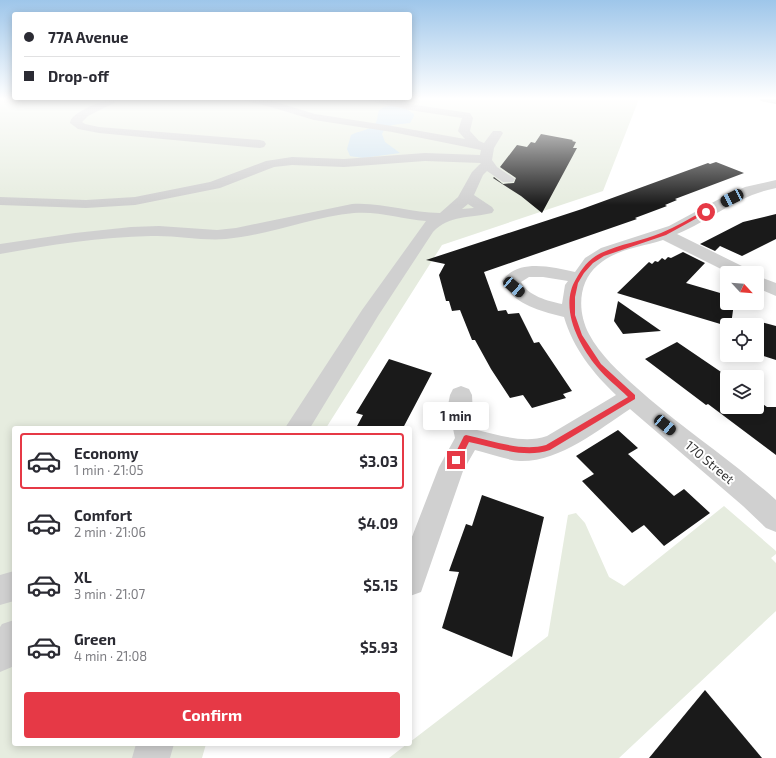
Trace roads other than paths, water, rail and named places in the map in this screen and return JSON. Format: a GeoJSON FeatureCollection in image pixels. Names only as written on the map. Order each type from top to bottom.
{"type":"FeatureCollection","features":[{"type":"Feature","properties":{"kind":"street"},"geometry":{"type":"LineString","coordinates":[[150,134],[260,144]]}},
{"type":"Feature","properties":{"kind":"street"},"geometry":{"type":"LineString","coordinates":[[412,134],[485,154]]}},
{"type":"Feature","properties":{"kind":"street"},"geometry":{"type":"LineString","coordinates":[[467,134],[485,154],[492,170],[508,179]]}},
{"type":"Feature","properties":{"kind":"street"},"geometry":{"type":"LineString","coordinates":[[298,426],[369,314],[413,248],[434,222],[450,213],[465,197],[483,167],[485,154],[496,134]]}},
{"type":"Feature","properties":{"kind":"street"},"geometry":{"type":"LineString","coordinates":[[0,201],[86,204],[135,200],[195,190],[215,185],[271,164],[292,161],[344,164],[425,157],[485,154]]}},
{"type":"Feature","properties":{"kind":"street"},"geometry":{"type":"LineString","coordinates":[[578,278],[534,272],[518,275],[511,281],[514,287],[531,300],[572,313],[572,297],[578,278],[591,262],[602,254],[664,234],[740,194],[757,188],[776,184]]}},
{"type":"Feature","properties":{"kind":"street"},"geometry":{"type":"LineString","coordinates":[[0,249],[78,238],[149,231],[171,230],[225,234],[271,226],[330,212],[359,208],[415,216],[443,217],[487,210],[473,200],[465,197]]}},
{"type":"Feature","properties":{"kind":"street"},"geometry":{"type":"LineString","coordinates":[[664,234],[728,266]]}},
{"type":"Feature","properties":{"kind":"street"},"geometry":{"type":"LineString","coordinates":[[764,284],[776,290]]}},
{"type":"Feature","properties":{"kind":"street","name":"170 Street"},"geometry":{"type":"LineString","coordinates":[[572,313],[577,330],[591,355],[599,365],[632,397],[764,506],[776,519]]}},
{"type":"Feature","properties":{"kind":"street"},"geometry":{"type":"LineString","coordinates":[[412,576],[452,467],[461,453],[466,438],[461,415],[461,395]]}},
{"type":"Feature","properties":{"kind":"street"},"geometry":{"type":"LineString","coordinates":[[466,438],[519,450],[540,450],[555,444],[632,397]]}},
{"type":"Feature","properties":{"kind":"street"},"geometry":{"type":"LineString","coordinates":[[0,590],[12,587]]}},
{"type":"Feature","properties":{"kind":"street"},"geometry":{"type":"LineString","coordinates":[[0,655],[12,639]]}},
{"type":"Feature","properties":{"kind":"street"},"geometry":{"type":"LineString","coordinates":[[151,758],[154,746]]}},
{"type":"Feature","properties":{"kind":"water"},"geometry":{"type":"Polygon","coordinates":[[[382,134],[385,142],[400,153],[363,158],[350,156],[347,149],[351,135],[382,134]]]}}]}
